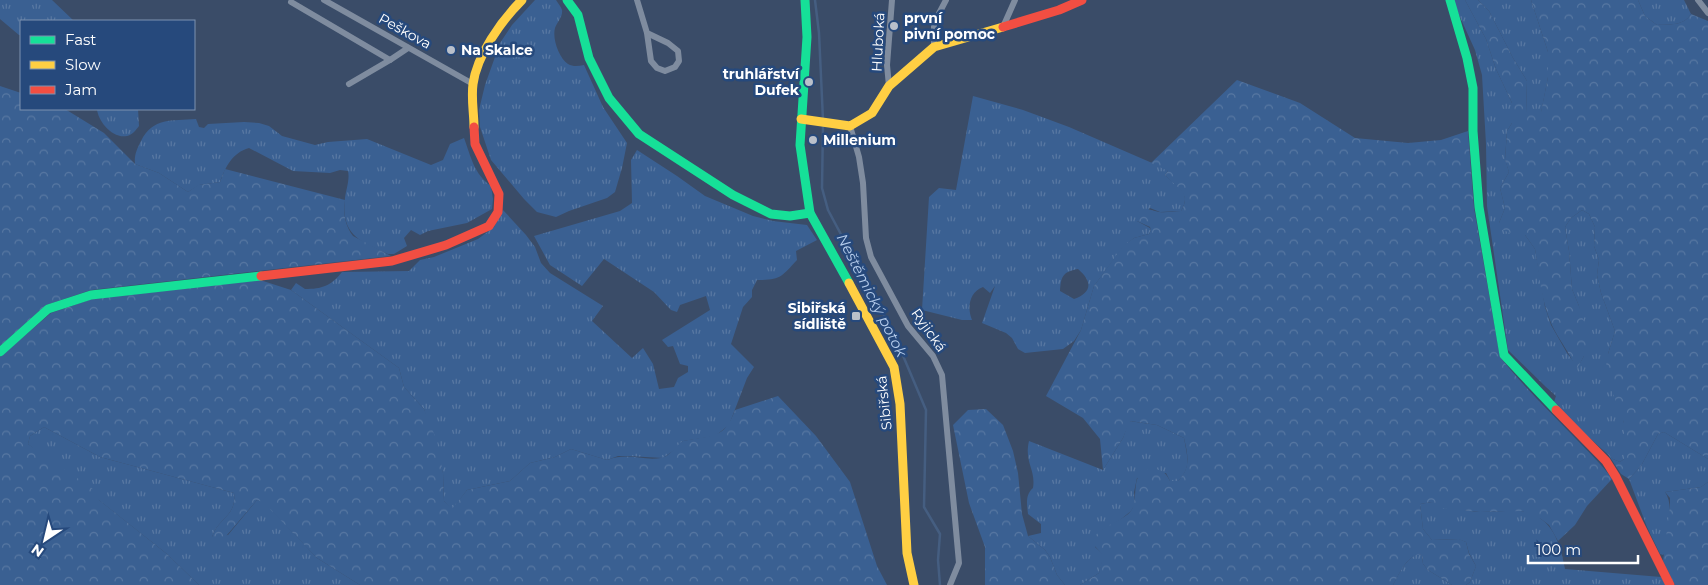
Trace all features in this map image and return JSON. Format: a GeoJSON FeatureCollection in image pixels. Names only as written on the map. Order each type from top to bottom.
{"type":"FeatureCollection","features":[{"type":"Feature","properties":{"kind":"street","name":"Peškova"},"geometry":{"type":"LineString","coordinates":[[324,0],[473,84]]}},
{"type":"Feature","properties":{"kind":"street"},"geometry":{"type":"LineString","coordinates":[[0,352],[48,309],[91,295],[392,261],[446,245],[489,226],[498,212],[499,194],[474,144],[473,84],[483,53],[509,13],[522,0]]}},
{"type":"Feature","properties":{"kind":"street"},"geometry":{"type":"LineString","coordinates":[[567,0],[578,15],[589,58],[609,98],[639,134],[733,195],[771,214],[790,216],[810,213]]}},
{"type":"Feature","properties":{"kind":"street"},"geometry":{"type":"LineString","coordinates":[[637,0],[647,33],[651,61],[657,68],[665,71],[676,67],[679,61],[678,50],[647,33]]}},
{"type":"Feature","properties":{"kind":"street","name":"Sibiřská"},"geometry":{"type":"LineString","coordinates":[[805,0],[807,37],[800,145],[810,213],[894,367],[900,404],[907,553],[914,585]]}},
{"type":"Feature","properties":{"kind":"street","name":"Hluboká"},"geometry":{"type":"LineString","coordinates":[[889,86],[887,65],[892,0]]}},
{"type":"Feature","properties":{"kind":"street"},"geometry":{"type":"LineString","coordinates":[[934,47],[934,23],[946,0]]}},
{"type":"Feature","properties":{"kind":"street"},"geometry":{"type":"LineString","coordinates":[[1002,27],[1014,0]]}},
{"type":"Feature","properties":{"kind":"street"},"geometry":{"type":"LineString","coordinates":[[801,119],[850,126],[872,113],[889,86],[934,47],[1059,10],[1082,0]]}},
{"type":"Feature","properties":{"kind":"street"},"geometry":{"type":"LineString","coordinates":[[1450,0],[1467,58],[1473,88],[1473,131],[1479,207],[1504,355],[1569,425],[1606,461],[1616,477],[1670,585]]}},
{"type":"Feature","properties":{"kind":"street"},"geometry":{"type":"LineString","coordinates":[[1698,0],[1708,13]]}},
{"type":"Feature","properties":{"kind":"street"},"geometry":{"type":"LineString","coordinates":[[291,2],[390,60]]}},
{"type":"Feature","properties":{"kind":"street"},"geometry":{"type":"LineString","coordinates":[[349,84],[408,48]]}},
{"type":"Feature","properties":{"kind":"street","name":"Ryjická"},"geometry":{"type":"LineString","coordinates":[[850,126],[859,157],[863,183],[866,238],[871,257],[908,326],[933,356],[942,375],[959,563],[950,585]]}},
{"type":"Feature","properties":{"kind":"green space"},"geometry":{"type":"Polygon","coordinates":[[[0,0],[52,0],[73,20],[20,20],[19,35],[0,19],[0,0]]]}},
{"type":"Feature","properties":{"kind":"green space"},"geometry":{"type":"Polygon","coordinates":[[[535,0],[556,0],[562,10],[554,32],[555,43],[559,53],[570,65],[584,65],[603,107],[627,143],[615,192],[607,198],[556,217],[537,212],[491,160],[480,127],[479,110],[485,85],[500,43],[512,25],[535,0]]]}},
{"type":"Feature","properties":{"kind":"green space"},"geometry":{"type":"Polygon","coordinates":[[[1453,0],[1465,0],[1486,39],[1496,69],[1512,103],[1512,123],[1507,131],[1505,159],[1509,172],[1500,188],[1505,208],[1499,223],[1525,235],[1535,249],[1545,307],[1551,325],[1576,365],[1576,370],[1584,356],[1579,306],[1572,289],[1565,227],[1571,218],[1582,210],[1589,214],[1595,227],[1594,246],[1599,260],[1597,275],[1601,293],[1615,331],[1608,354],[1624,423],[1624,459],[1620,462],[1613,459],[1564,415],[1554,402],[1556,396],[1508,350],[1487,206],[1482,75],[1475,50],[1453,0]]]}},
{"type":"Feature","properties":{"kind":"green space"},"geometry":{"type":"Polygon","coordinates":[[[1465,0],[1478,0],[1489,11],[1527,81],[1526,113],[1541,112],[1548,77],[1548,52],[1531,0],[1638,0],[1645,16],[1657,25],[1684,21],[1691,14],[1708,21],[1708,459],[1664,432],[1658,434],[1641,466],[1629,479],[1621,474],[1606,451],[1613,459],[1620,462],[1624,459],[1624,423],[1605,372],[1615,331],[1601,293],[1597,275],[1599,260],[1594,246],[1595,227],[1589,214],[1582,210],[1571,218],[1565,227],[1572,289],[1592,348],[1584,356],[1576,371],[1553,328],[1548,314],[1535,249],[1525,235],[1517,237],[1500,228],[1499,223],[1505,208],[1500,188],[1509,172],[1505,160],[1507,131],[1512,123],[1512,103],[1496,69],[1486,39],[1465,0]]]}},
{"type":"Feature","properties":{"kind":"green space"},"geometry":{"type":"Polygon","coordinates":[[[1478,0],[1531,0],[1548,52],[1548,77],[1541,113],[1526,113],[1527,81],[1489,11],[1478,0]]]}},
{"type":"Feature","properties":{"kind":"green space"},"geometry":{"type":"Polygon","coordinates":[[[1638,0],[1684,0],[1691,14],[1684,21],[1657,25],[1645,16],[1638,0]]]}},
{"type":"Feature","properties":{"kind":"green space"},"geometry":{"type":"Polygon","coordinates":[[[1237,80],[1300,103],[1355,138],[1408,143],[1441,140],[1468,131],[1474,208],[1500,357],[1527,389],[1600,463],[1612,479],[1587,506],[1575,525],[1558,541],[1549,525],[1541,519],[1522,511],[1480,512],[1437,508],[1432,502],[1420,504],[1423,529],[1432,540],[1459,539],[1466,542],[1469,554],[1476,566],[1470,582],[1466,585],[1452,585],[1428,570],[1423,564],[1422,555],[1417,555],[1408,561],[1393,585],[1080,585],[1099,573],[1103,555],[1092,543],[1094,537],[1130,512],[1135,500],[1137,480],[1140,474],[1144,471],[1155,469],[1163,472],[1170,481],[1178,481],[1187,466],[1187,450],[1184,438],[1157,425],[1130,421],[1123,438],[1103,470],[1100,439],[1083,418],[1046,396],[1081,330],[1094,286],[1123,246],[1134,238],[1149,234],[1151,230],[1150,227],[1137,221],[1135,212],[1144,209],[1162,212],[1181,211],[1184,205],[1185,200],[1182,191],[1165,175],[1168,171],[1151,163],[1237,80]]]}},
{"type":"Feature","properties":{"kind":"green space"},"geometry":{"type":"Polygon","coordinates":[[[0,86],[20,93],[20,110],[67,110],[104,133],[135,164],[159,173],[188,192],[198,185],[220,182],[225,169],[345,200],[345,219],[353,236],[391,256],[91,290],[46,305],[0,346],[0,86]]]}},
{"type":"Feature","properties":{"kind":"green space"},"geometry":{"type":"Polygon","coordinates":[[[973,96],[1023,110],[1069,127],[1166,169],[1168,171],[1165,175],[1179,187],[1185,199],[1181,211],[1160,212],[1150,208],[1137,221],[1150,228],[1149,234],[1134,238],[1123,247],[1094,286],[1081,330],[1074,341],[1063,349],[1025,353],[1018,349],[1012,338],[1006,333],[982,323],[995,286],[990,293],[983,287],[978,289],[972,296],[970,310],[972,320],[962,320],[922,310],[929,197],[939,188],[956,190],[973,96]],[[1078,269],[1063,276],[1060,291],[1074,299],[1085,293],[1088,282],[1083,273],[1078,269]]]}},
{"type":"Feature","properties":{"kind":"green space"},"geometry":{"type":"Polygon","coordinates":[[[97,110],[138,110],[139,126],[129,135],[116,135],[103,124],[97,110]]]}},
{"type":"Feature","properties":{"kind":"green space"},"geometry":{"type":"Polygon","coordinates":[[[196,119],[199,127],[204,128],[208,124],[259,123],[269,126],[282,136],[315,145],[367,139],[431,165],[443,160],[450,144],[464,138],[477,171],[491,186],[492,209],[467,223],[428,231],[420,235],[411,230],[404,238],[407,246],[394,254],[388,254],[360,240],[349,228],[344,210],[349,177],[348,171],[340,170],[330,173],[293,171],[249,148],[238,153],[230,161],[220,182],[199,185],[188,192],[159,173],[135,164],[135,155],[138,147],[151,128],[164,122],[196,119]]]}},
{"type":"Feature","properties":{"kind":"green space"},"geometry":{"type":"Polygon","coordinates":[[[637,150],[705,196],[753,216],[773,221],[807,225],[817,240],[796,251],[797,260],[780,276],[757,280],[752,290],[752,297],[743,307],[731,344],[754,367],[747,378],[729,425],[715,436],[683,441],[663,458],[618,456],[607,460],[571,449],[555,457],[530,463],[510,481],[467,490],[452,510],[444,501],[443,473],[424,409],[404,387],[399,368],[291,290],[296,283],[305,289],[326,286],[334,281],[342,272],[409,271],[420,260],[434,257],[478,239],[494,227],[503,210],[535,247],[541,263],[550,273],[603,306],[592,321],[632,358],[643,348],[653,364],[659,389],[674,387],[678,378],[688,372],[688,366],[680,364],[673,346],[668,347],[662,340],[710,310],[706,296],[680,305],[677,312],[671,310],[654,292],[604,259],[582,286],[550,265],[534,236],[620,211],[632,203],[631,160],[637,150]]]}},
{"type":"Feature","properties":{"kind":"green space"},"geometry":{"type":"Polygon","coordinates":[[[260,280],[291,290],[399,368],[404,387],[424,409],[437,441],[443,473],[444,501],[452,509],[467,490],[510,481],[530,463],[555,457],[571,449],[607,460],[622,457],[654,459],[664,457],[683,441],[710,436],[725,429],[735,410],[778,396],[816,436],[850,482],[877,566],[887,585],[360,585],[317,558],[263,502],[257,500],[221,542],[215,541],[212,537],[218,525],[233,507],[234,493],[100,457],[44,427],[30,436],[28,444],[96,491],[99,500],[167,554],[199,585],[0,585],[0,357],[51,313],[92,299],[260,280]]]}},
{"type":"Feature","properties":{"kind":"green space"},"geometry":{"type":"Polygon","coordinates":[[[986,409],[1003,425],[1013,451],[1018,473],[1022,514],[1028,536],[1045,550],[1057,575],[1065,585],[985,585],[985,547],[969,503],[953,425],[968,410],[986,409]]]}},
{"type":"Feature","properties":{"kind":"green space"},"geometry":{"type":"Polygon","coordinates":[[[1129,421],[1157,425],[1184,438],[1187,466],[1178,481],[1170,481],[1166,473],[1137,478],[1134,492],[1135,504],[1131,511],[1102,530],[1095,547],[1104,555],[1099,573],[1080,585],[1065,585],[1057,575],[1045,550],[1028,536],[1041,533],[1041,524],[1028,514],[1028,497],[1033,488],[1033,476],[1028,455],[1029,441],[1103,470],[1123,438],[1129,421]]]}},
{"type":"Feature","properties":{"kind":"green space"},"geometry":{"type":"Polygon","coordinates":[[[44,427],[100,457],[234,493],[233,507],[218,525],[212,537],[228,535],[257,500],[263,501],[317,558],[360,585],[199,585],[167,554],[28,444],[30,436],[44,427]]]}},
{"type":"Feature","properties":{"kind":"green space"},"geometry":{"type":"Polygon","coordinates":[[[1664,432],[1708,459],[1708,482],[1701,487],[1665,492],[1670,505],[1670,513],[1669,530],[1663,555],[1660,554],[1647,527],[1629,479],[1641,466],[1658,434],[1664,432]]]}},
{"type":"Feature","properties":{"kind":"green space"},"geometry":{"type":"Polygon","coordinates":[[[1708,482],[1708,585],[1675,585],[1663,561],[1670,506],[1670,498],[1665,492],[1701,487],[1708,482]]]}},
{"type":"Feature","properties":{"kind":"green space"},"geometry":{"type":"Polygon","coordinates":[[[1432,502],[1469,511],[1521,511],[1532,514],[1547,524],[1553,532],[1565,569],[1661,577],[1666,585],[1466,585],[1470,582],[1476,566],[1466,542],[1458,539],[1432,540],[1423,529],[1420,504],[1432,502]]]}},
{"type":"Feature","properties":{"kind":"green space"},"geometry":{"type":"Polygon","coordinates":[[[1418,554],[1422,555],[1423,564],[1428,570],[1452,585],[1393,585],[1406,563],[1418,554]]]}},
{"type":"Feature","properties":{"kind":"waterway","name":"Neštěmický potok"},"geometry":{"type":"LineString","coordinates":[[815,0],[819,33],[823,120]]}},
{"type":"Feature","properties":{"kind":"waterway","name":"Neštěmický potok"},"geometry":{"type":"LineString","coordinates":[[823,125],[822,188],[828,210],[893,332],[926,410],[924,507],[940,534],[938,560],[940,585]]}},
{"type":"Feature","properties":{"kind":"traffic: fast"},"geometry":{"type":"LineString","coordinates":[[567,0],[578,15],[589,58],[609,98],[639,134],[733,195],[771,214],[790,216],[810,213]]}},
{"type":"Feature","properties":{"kind":"traffic: fast"},"geometry":{"type":"LineString","coordinates":[[805,0],[807,37],[800,145],[810,213],[849,283]]}},
{"type":"Feature","properties":{"kind":"traffic: fast"},"geometry":{"type":"LineString","coordinates":[[1450,0],[1467,58],[1473,88],[1473,131],[1479,207],[1504,355],[1556,410]]}},
{"type":"Feature","properties":{"kind":"traffic: fast"},"geometry":{"type":"LineString","coordinates":[[0,352],[48,309],[91,295],[261,276]]}},
{"type":"Feature","properties":{"kind":"traffic: slow"},"geometry":{"type":"LineString","coordinates":[[474,127],[472,89],[479,62],[498,28],[522,0]]}},
{"type":"Feature","properties":{"kind":"traffic: slow"},"geometry":{"type":"LineString","coordinates":[[801,119],[850,126],[872,113],[889,86],[934,47],[1003,27]]}},
{"type":"Feature","properties":{"kind":"traffic: slow"},"geometry":{"type":"LineString","coordinates":[[849,283],[894,367],[900,404],[907,553],[914,585]]}},
{"type":"Feature","properties":{"kind":"traffic: jam"},"geometry":{"type":"LineString","coordinates":[[1003,27],[1059,10],[1082,0]]}},
{"type":"Feature","properties":{"kind":"traffic: jam"},"geometry":{"type":"LineString","coordinates":[[261,276],[392,261],[446,245],[489,226],[498,212],[499,194],[475,144],[474,127]]}},
{"type":"Feature","properties":{"kind":"traffic: jam"},"geometry":{"type":"LineString","coordinates":[[1556,410],[1606,461],[1616,477],[1670,585]]}},
{"type":"Feature","properties":{"kind":"place","name":"první pivní pomoc"},"geometry":{"type":"Point","coordinates":[894,26]}},
{"type":"Feature","properties":{"kind":"place","name":"Na Skalce"},"geometry":{"type":"Point","coordinates":[451,50]}},
{"type":"Feature","properties":{"kind":"place","name":"truhlářství Dufek"},"geometry":{"type":"Point","coordinates":[809,82]}},
{"type":"Feature","properties":{"kind":"place","name":"Millenium"},"geometry":{"type":"Point","coordinates":[813,140]}},
{"type":"Feature","properties":{"kind":"place","name":"Sibiřská sídliště"},"geometry":{"type":"Point","coordinates":[856,316]}}]}
